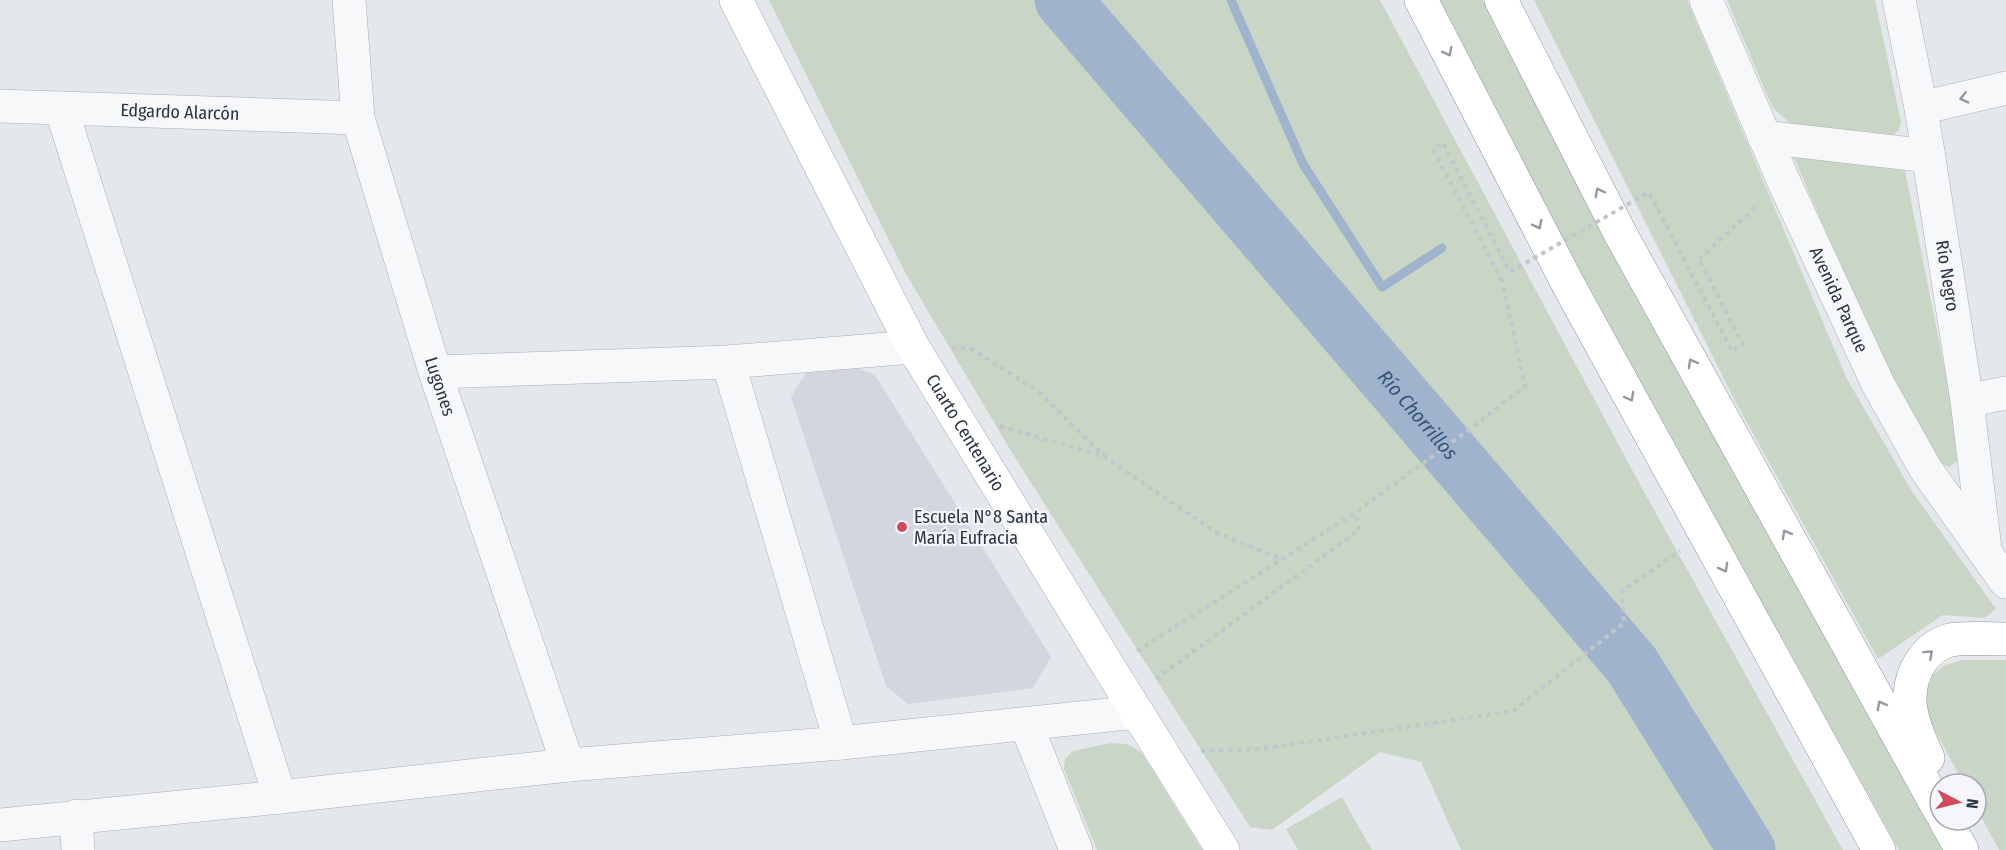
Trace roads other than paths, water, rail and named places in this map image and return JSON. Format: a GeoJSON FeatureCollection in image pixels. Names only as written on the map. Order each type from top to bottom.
{"type":"FeatureCollection","features":[{"type":"Feature","properties":{"kind":"main road","name":"Cuarto Centenario"},"geometry":{"type":"LineString","coordinates":[[736,0],[913,347],[1223,850]]}},
{"type":"Feature","properties":{"kind":"main road"},"geometry":{"type":"LineString","coordinates":[[1421,0],[1569,286],[1879,850]]}},
{"type":"Feature","properties":{"kind":"main road"},"geometry":{"type":"LineString","coordinates":[[1501,0],[1621,235],[1928,789]]}},
{"type":"Feature","properties":{"kind":"main road"},"geometry":{"type":"LineString","coordinates":[[1935,772],[1917,734],[1910,697],[1917,666],[1932,649],[1951,640],[2006,639]]}},
{"type":"Feature","properties":{"kind":"main road"},"geometry":{"type":"LineString","coordinates":[[1952,832],[1962,850]]}},
{"type":"Feature","properties":{"kind":"main road"},"geometry":{"type":"LineString","coordinates":[[1964,832],[1972,850]]}},
{"type":"Feature","properties":{"kind":"street","name":"Lugones"},"geometry":{"type":"LineString","coordinates":[[350,0],[358,118],[435,372],[568,765]]}},
{"type":"Feature","properties":{"kind":"street","name":"Avenida Parque"},"geometry":{"type":"LineString","coordinates":[[1706,0],[1784,182],[1878,384],[1925,468],[2006,582]]}},
{"type":"Feature","properties":{"kind":"street","name":"Río Negro"},"geometry":{"type":"LineString","coordinates":[[1899,0],[1929,156],[1966,401],[1985,554]]}},
{"type":"Feature","properties":{"kind":"street"},"geometry":{"type":"LineString","coordinates":[[1921,108],[2006,88]]}},
{"type":"Feature","properties":{"kind":"street","name":"Edgardo Alarcón"},"geometry":{"type":"LineString","coordinates":[[0,106],[358,118]]}},
{"type":"Feature","properties":{"kind":"street"},"geometry":{"type":"LineString","coordinates":[[61,108],[280,797]]}},
{"type":"Feature","properties":{"kind":"street"},"geometry":{"type":"LineString","coordinates":[[1764,137],[1929,156]]}},
{"type":"Feature","properties":{"kind":"street"},"geometry":{"type":"LineString","coordinates":[[435,372],[729,362],[913,347]]}},
{"type":"Feature","properties":{"kind":"street"},"geometry":{"type":"LineString","coordinates":[[729,362],[841,743]]}},
{"type":"Feature","properties":{"kind":"street"},"geometry":{"type":"LineString","coordinates":[[1966,401],[2006,393]]}},
{"type":"Feature","properties":{"kind":"street"},"geometry":{"type":"LineString","coordinates":[[0,825],[568,765],[841,743],[1026,724],[1133,706]]}},
{"type":"Feature","properties":{"kind":"street"},"geometry":{"type":"LineString","coordinates":[[1026,724],[1076,850]]}},
{"type":"Feature","properties":{"kind":"street"},"geometry":{"type":"LineString","coordinates":[[76,816],[78,850]]}},
{"type":"Feature","properties":{"kind":"waterway","name":"Río Chorrillos"},"geometry":{"type":"LineString","coordinates":[[1063,0],[1632,665],[1747,850]]}},
{"type":"Feature","properties":{"kind":"waterway"},"geometry":{"type":"LineString","coordinates":[[1231,0],[1303,164],[1382,287],[1442,248]]}},
{"type":"Feature","properties":{"kind":"place","name":"Escuela N°8 Santa María Eufracia"},"geometry":{"type":"Point","coordinates":[902,527]}}]}
